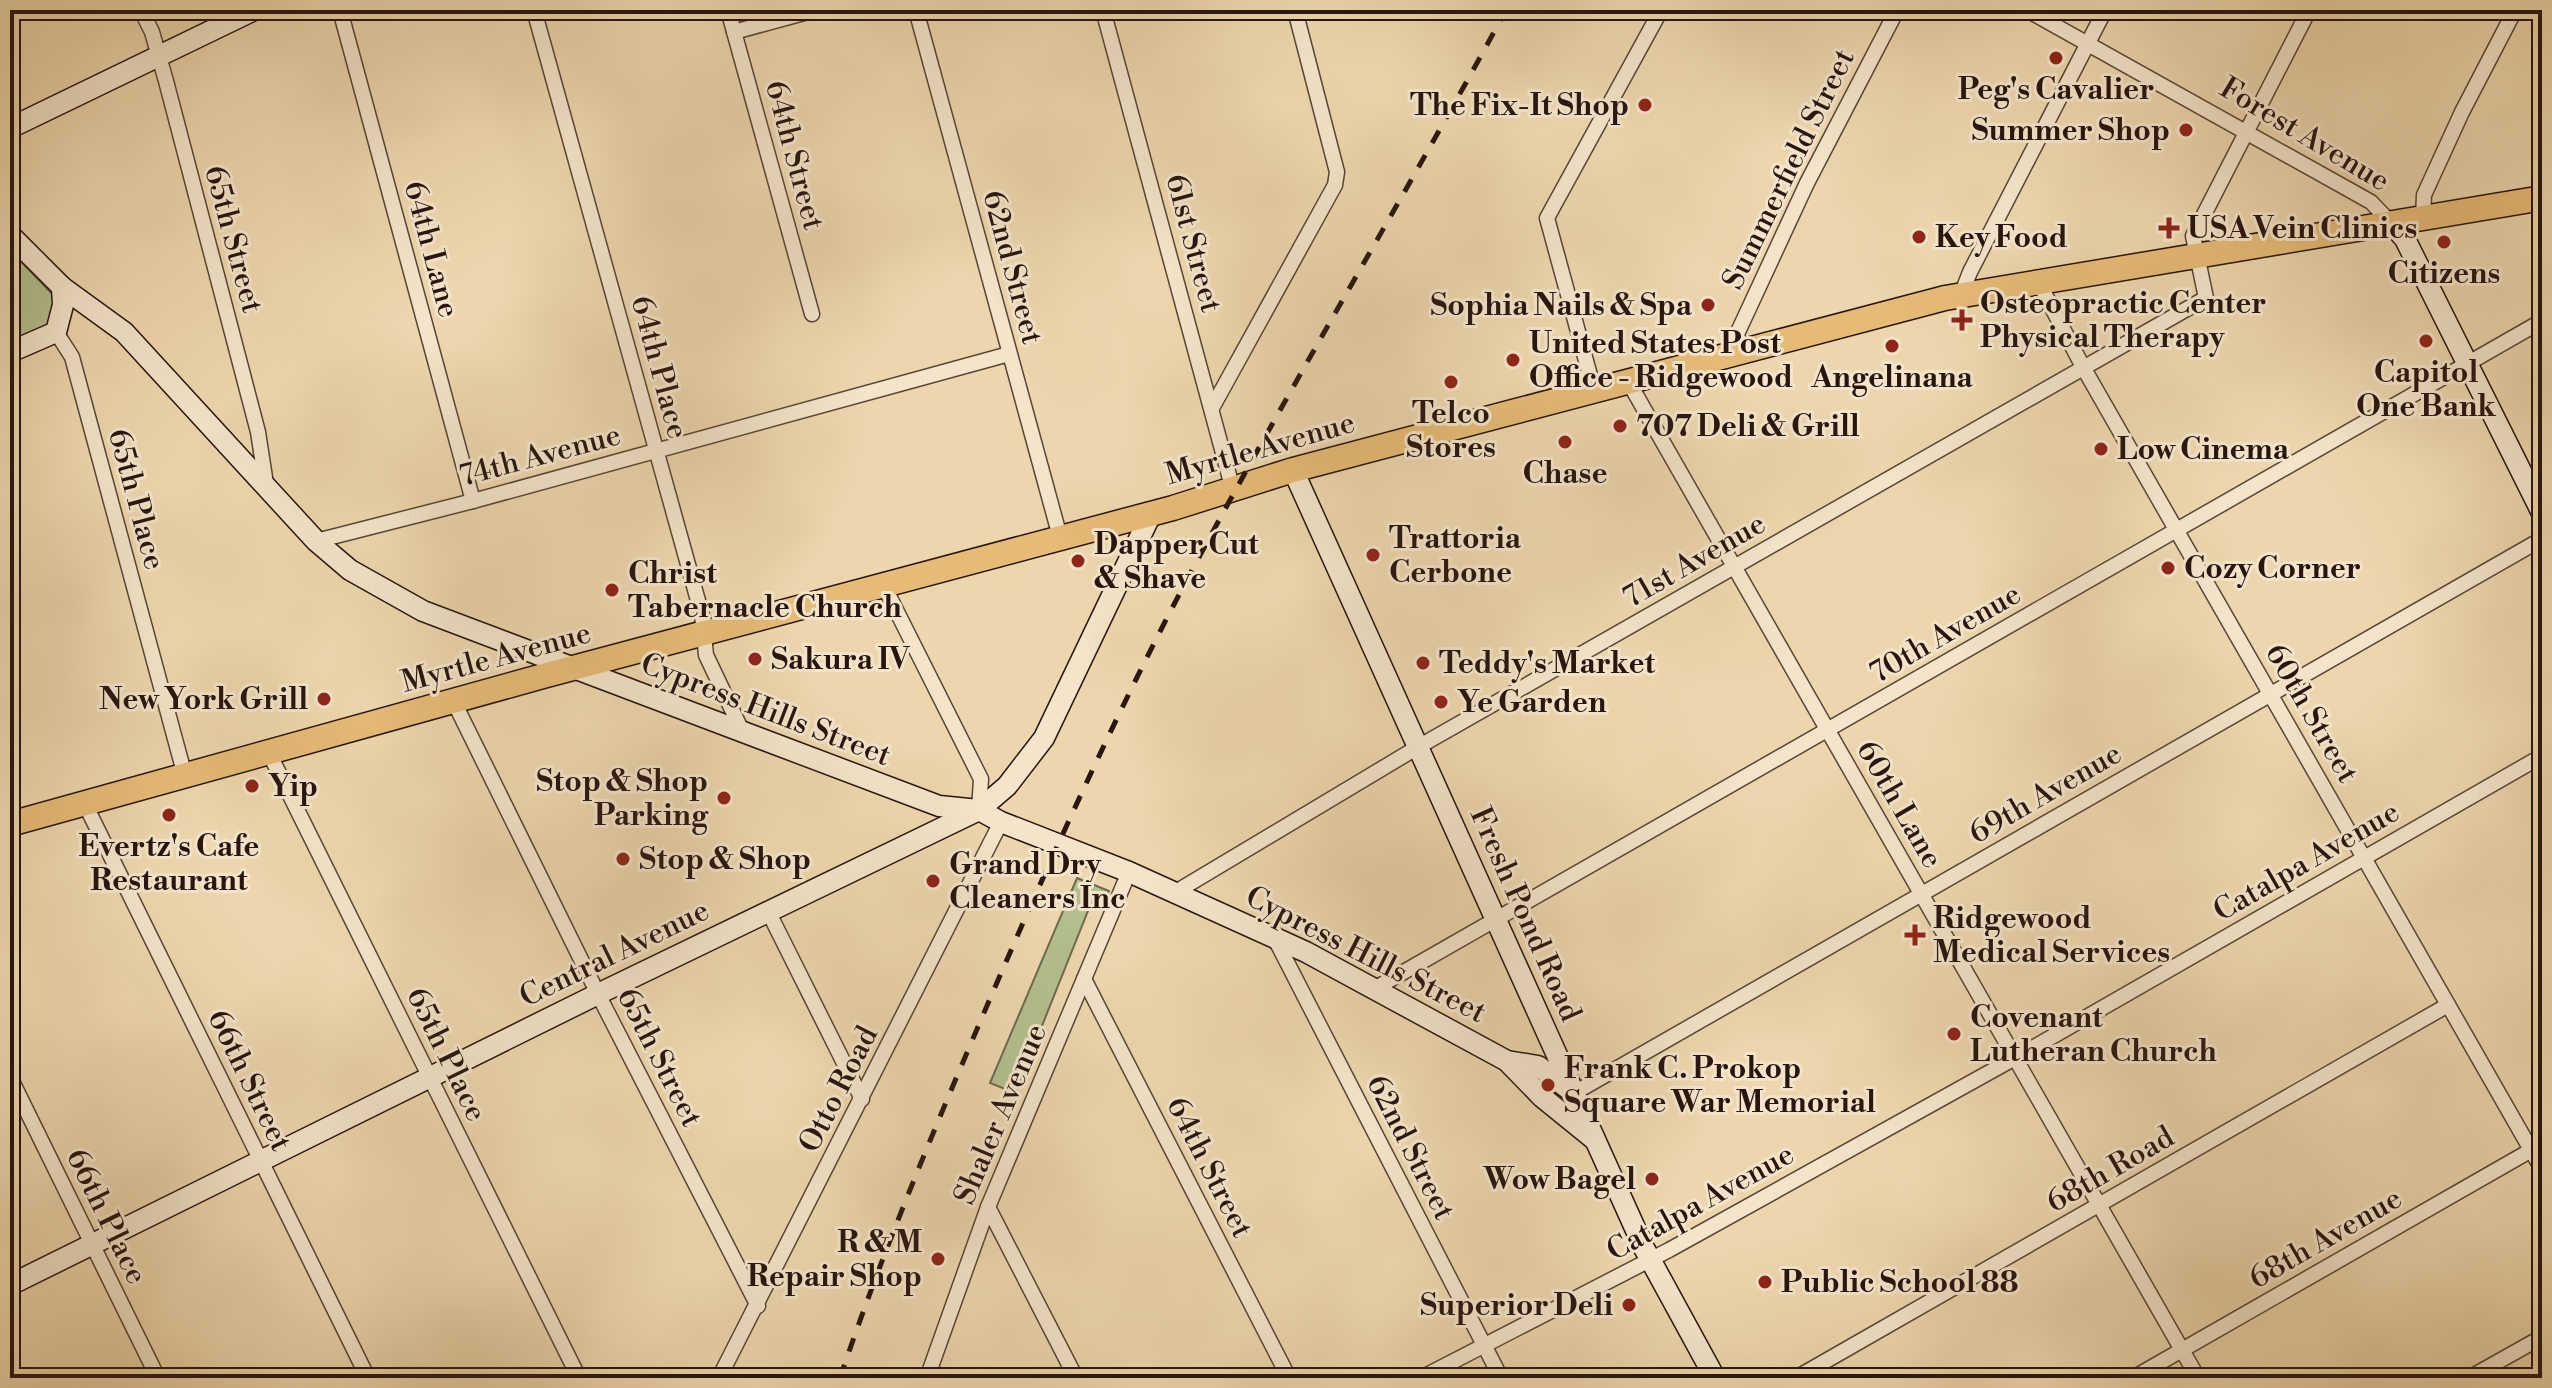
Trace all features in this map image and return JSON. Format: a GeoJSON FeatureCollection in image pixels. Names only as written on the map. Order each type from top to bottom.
{"type":"FeatureCollection","features":[{"type":"Feature","properties":{"kind":"main road"},"geometry":{"type":"LineString","coordinates":[[10,128],[254,10]]}},
{"type":"Feature","properties":{"kind":"main road","name":"Myrtle Avenue"},"geometry":{"type":"LineString","coordinates":[[10,824],[575,668],[1151,514],[1293,470],[1961,295],[2542,198]]}},
{"type":"Feature","properties":{"kind":"main road","name":"Forest Avenue"},"geometry":{"type":"LineString","coordinates":[[2391,223],[2405,239],[2542,513]]}},
{"type":"Feature","properties":{"kind":"main road","name":"Cypress Hills Street"},"geometry":{"type":"LineString","coordinates":[[10,235],[62,287],[124,332],[316,541],[350,570],[423,611],[939,806],[979,810],[1001,822],[1129,872],[1306,952],[1507,1061],[1542,1097],[1595,1140]]}},
{"type":"Feature","properties":{"kind":"main road"},"geometry":{"type":"LineString","coordinates":[[10,352],[56,332],[63,305],[62,287]]}},
{"type":"Feature","properties":{"kind":"main road","name":"Fresh Pond Road"},"geometry":{"type":"LineString","coordinates":[[1293,470],[1650,1261],[1715,1378]]}},
{"type":"Feature","properties":{"kind":"main road","name":"Central Avenue"},"geometry":{"type":"LineString","coordinates":[[10,1285],[598,994],[979,810],[1007,786],[1044,738],[1151,514]]}},
{"type":"Feature","properties":{"kind":"main road","name":"Cypress Hills Street"},"geometry":{"type":"LineString","coordinates":[[1507,1061],[1538,1066],[1574,1093]]}},
{"type":"Feature","properties":{"kind":"street","name":"65th Street"},"geometry":{"type":"LineString","coordinates":[[141,10],[159,56],[258,432],[266,484]]}},
{"type":"Feature","properties":{"kind":"street","name":"64th Lane"},"geometry":{"type":"LineString","coordinates":[[340,10],[473,501]]}},
{"type":"Feature","properties":{"kind":"street","name":"64th Place"},"geometry":{"type":"LineString","coordinates":[[534,10],[702,615],[706,655],[743,733]]}},
{"type":"Feature","properties":{"kind":"street","name":"64th Street"},"geometry":{"type":"LineString","coordinates":[[728,10],[812,314]]}},
{"type":"Feature","properties":{"kind":"street"},"geometry":{"type":"LineString","coordinates":[[734,32],[815,10]]}},
{"type":"Feature","properties":{"kind":"street","name":"62nd Street"},"geometry":{"type":"LineString","coordinates":[[916,10],[1060,537]]}},
{"type":"Feature","properties":{"kind":"street","name":"61st Street"},"geometry":{"type":"LineString","coordinates":[[1103,10],[1233,490]]}},
{"type":"Feature","properties":{"kind":"street"},"geometry":{"type":"LineString","coordinates":[[1212,408],[1335,185],[1337,172],[1295,10]]}},
{"type":"Feature","properties":{"kind":"street"},"geometry":{"type":"LineString","coordinates":[[1594,390],[1547,218],[1661,10]]}},
{"type":"Feature","properties":{"kind":"street","name":"Summerfield Street"},"geometry":{"type":"LineString","coordinates":[[1741,353],[1737,334],[1807,183],[1897,10]]}},
{"type":"Feature","properties":{"kind":"street","name":"Forest Avenue"},"geometry":{"type":"LineString","coordinates":[[2027,10],[2371,202],[2391,223]]}},
{"type":"Feature","properties":{"kind":"street"},"geometry":{"type":"LineString","coordinates":[[1961,295],[2105,10]]}},
{"type":"Feature","properties":{"kind":"street"},"geometry":{"type":"LineString","coordinates":[[2197,255],[2193,236],[2309,10]]}},
{"type":"Feature","properties":{"kind":"street"},"geometry":{"type":"LineString","coordinates":[[2423,218],[2424,195],[2515,10]]}},
{"type":"Feature","properties":{"kind":"street","name":"71st Avenue"},"geometry":{"type":"LineString","coordinates":[[1174,893],[1418,747],[2206,298],[2197,255]]}},
{"type":"Feature","properties":{"kind":"street","name":"60th Street"},"geometry":{"type":"LineString","coordinates":[[2039,283],[2083,367],[2448,1005],[2536,1147],[2542,1169]]}},
{"type":"Feature","properties":{"kind":"street","name":"70th Avenue"},"geometry":{"type":"LineString","coordinates":[[1374,989],[2542,321]]}},
{"type":"Feature","properties":{"kind":"street","name":"65th Place"},"geometry":{"type":"LineString","coordinates":[[56,332],[72,357],[185,776]]}},
{"type":"Feature","properties":{"kind":"street","name":"74th Avenue"},"geometry":{"type":"LineString","coordinates":[[316,541],[1009,354]]}},
{"type":"Feature","properties":{"kind":"street","name":"60th Lane"},"geometry":{"type":"LineString","coordinates":[[1628,381],[2198,1378]]}},
{"type":"Feature","properties":{"kind":"street","name":"69th Avenue"},"geometry":{"type":"LineString","coordinates":[[1574,1093],[2542,539]]}},
{"type":"Feature","properties":{"kind":"street"},"geometry":{"type":"LineString","coordinates":[[884,586],[981,779],[979,810]]}},
{"type":"Feature","properties":{"kind":"street","name":"65th Street"},"geometry":{"type":"LineString","coordinates":[[454,702],[598,994],[758,1306]]}},
{"type":"Feature","properties":{"kind":"street","name":"65th Place"},"geometry":{"type":"LineString","coordinates":[[269,753],[579,1378]]}},
{"type":"Feature","properties":{"kind":"street","name":"Catalpa Avenue"},"geometry":{"type":"LineString","coordinates":[[1421,1378],[1650,1261],[2015,1058],[2542,756]]}},
{"type":"Feature","properties":{"kind":"street","name":"66th Street"},"geometry":{"type":"LineString","coordinates":[[85,804],[368,1378]]}},
{"type":"Feature","properties":{"kind":"street","name":"Otto Road"},"geometry":{"type":"LineString","coordinates":[[719,1378],[1001,822]]}},
{"type":"Feature","properties":{"kind":"street","name":"Shaler Avenue"},"geometry":{"type":"LineString","coordinates":[[927,1378],[988,1207],[1129,872]]}},
{"type":"Feature","properties":{"kind":"street"},"geometry":{"type":"LineString","coordinates":[[768,911],[862,1099]]}},
{"type":"Feature","properties":{"kind":"street","name":"62nd Street"},"geometry":{"type":"LineString","coordinates":[[1275,939],[1501,1378]]}},
{"type":"Feature","properties":{"kind":"street","name":"64th Street"},"geometry":{"type":"LineString","coordinates":[[1084,979],[1289,1378]]}},
{"type":"Feature","properties":{"kind":"street","name":"68th Road"},"geometry":{"type":"LineString","coordinates":[[1796,1378],[2448,1005]]}},
{"type":"Feature","properties":{"kind":"street","name":"66th Place"},"geometry":{"type":"LineString","coordinates":[[10,1077],[158,1378]]}},
{"type":"Feature","properties":{"kind":"street","name":"68th Avenue"},"geometry":{"type":"LineString","coordinates":[[2133,1378],[2536,1147]]}},
{"type":"Feature","properties":{"kind":"street"},"geometry":{"type":"LineString","coordinates":[[988,1207],[1076,1378]]}},
{"type":"Feature","properties":{"kind":"street"},"geometry":{"type":"LineString","coordinates":[[2469,1378],[2542,1337]]}},
{"type":"Feature","properties":{"kind":"green space"},"geometry":{"type":"Polygon","coordinates":[[[10,250],[55,297],[49,325],[10,344],[10,250]]]}},
{"type":"Feature","properties":{"kind":"green space"},"geometry":{"type":"Polygon","coordinates":[[[1077,878],[1109,891],[1103,904],[1092,901],[1015,1093],[990,1083],[1077,878]]]}},
{"type":"Feature","properties":{"kind":"railway"},"geometry":{"type":"LineString","coordinates":[[840,1378],[892,1235],[949,1094],[1042,880],[1126,700],[1253,459],[1506,10]]}},
{"type":"Feature","properties":{"kind":"place","name":"Peg's Cavalier"},"geometry":{"type":"Point","coordinates":[2056,58]}},
{"type":"Feature","properties":{"kind":"place","name":"The Fix-It Shop"},"geometry":{"type":"Point","coordinates":[1645,105]}},
{"type":"Feature","properties":{"kind":"place","name":"Summer Shop"},"geometry":{"type":"Point","coordinates":[2186,130]}},
{"type":"Feature","properties":{"kind":"place","name":"USA Vein Clinics"},"geometry":{"type":"Point","coordinates":[2169,228]}},
{"type":"Feature","properties":{"kind":"place","name":"Key Food"},"geometry":{"type":"Point","coordinates":[1919,237]}},
{"type":"Feature","properties":{"kind":"place","name":"Citizens"},"geometry":{"type":"Point","coordinates":[2444,242]}},
{"type":"Feature","properties":{"kind":"place","name":"Sophia Nails & Spa"},"geometry":{"type":"Point","coordinates":[1708,305]}},
{"type":"Feature","properties":{"kind":"place","name":"Osteopractic Center Physical Therapy"},"geometry":{"type":"Point","coordinates":[1962,320]}},
{"type":"Feature","properties":{"kind":"place","name":"Capitol One Bank"},"geometry":{"type":"Point","coordinates":[2426,341]}},
{"type":"Feature","properties":{"kind":"place","name":"Angelinana"},"geometry":{"type":"Point","coordinates":[1892,346]}},
{"type":"Feature","properties":{"kind":"place","name":"United States Post Office - Ridgewood"},"geometry":{"type":"Point","coordinates":[1513,360]}},
{"type":"Feature","properties":{"kind":"place","name":"Telco Stores"},"geometry":{"type":"Point","coordinates":[1451,382]}},
{"type":"Feature","properties":{"kind":"place","name":"707 Deli & Grill"},"geometry":{"type":"Point","coordinates":[1620,426]}},
{"type":"Feature","properties":{"kind":"place","name":"Chase"},"geometry":{"type":"Point","coordinates":[1565,442]}},
{"type":"Feature","properties":{"kind":"place","name":"Low Cinema"},"geometry":{"type":"Point","coordinates":[2101,449]}},
{"type":"Feature","properties":{"kind":"place","name":"Trattoria Cerbone"},"geometry":{"type":"Point","coordinates":[1373,555]}},
{"type":"Feature","properties":{"kind":"place","name":"Dapper Cut & Shave"},"geometry":{"type":"Point","coordinates":[1078,561]}},
{"type":"Feature","properties":{"kind":"place","name":"Cozy Corner"},"geometry":{"type":"Point","coordinates":[2168,568]}},
{"type":"Feature","properties":{"kind":"place","name":"Christ Tabernacle Church"},"geometry":{"type":"Point","coordinates":[612,590]}},
{"type":"Feature","properties":{"kind":"place","name":"Sakura IV"},"geometry":{"type":"Point","coordinates":[755,659]}},
{"type":"Feature","properties":{"kind":"place","name":"Teddy's Market"},"geometry":{"type":"Point","coordinates":[1423,663]}},
{"type":"Feature","properties":{"kind":"place","name":"New York Grill"},"geometry":{"type":"Point","coordinates":[324,699]}},
{"type":"Feature","properties":{"kind":"place","name":"Ye Garden"},"geometry":{"type":"Point","coordinates":[1441,702]}},
{"type":"Feature","properties":{"kind":"place","name":"Yip"},"geometry":{"type":"Point","coordinates":[252,786]}},
{"type":"Feature","properties":{"kind":"place","name":"Stop & Shop Parking"},"geometry":{"type":"Point","coordinates":[724,798]}},
{"type":"Feature","properties":{"kind":"place","name":"Evertz's Cafe Restaurant"},"geometry":{"type":"Point","coordinates":[169,815]}},
{"type":"Feature","properties":{"kind":"place","name":"Stop & Shop"},"geometry":{"type":"Point","coordinates":[623,859]}},
{"type":"Feature","properties":{"kind":"place","name":"Grand Dry Cleaners Inc"},"geometry":{"type":"Point","coordinates":[933,881]}},
{"type":"Feature","properties":{"kind":"place","name":"Ridgewood Medical Services"},"geometry":{"type":"Point","coordinates":[1915,935]}},
{"type":"Feature","properties":{"kind":"place","name":"Covenant Lutheran Church"},"geometry":{"type":"Point","coordinates":[1954,1034]}},
{"type":"Feature","properties":{"kind":"place","name":"Frank C. Prokop Square War Memorial"},"geometry":{"type":"Point","coordinates":[1548,1085]}},
{"type":"Feature","properties":{"kind":"place","name":"Wow Bagel"},"geometry":{"type":"Point","coordinates":[1652,1179]}},
{"type":"Feature","properties":{"kind":"place","name":"R & M Repair Shop"},"geometry":{"type":"Point","coordinates":[938,1259]}},
{"type":"Feature","properties":{"kind":"place","name":"Public School 88"},"geometry":{"type":"Point","coordinates":[1765,1282]}},
{"type":"Feature","properties":{"kind":"place","name":"Superior Deli"},"geometry":{"type":"Point","coordinates":[1629,1305]}}]}
